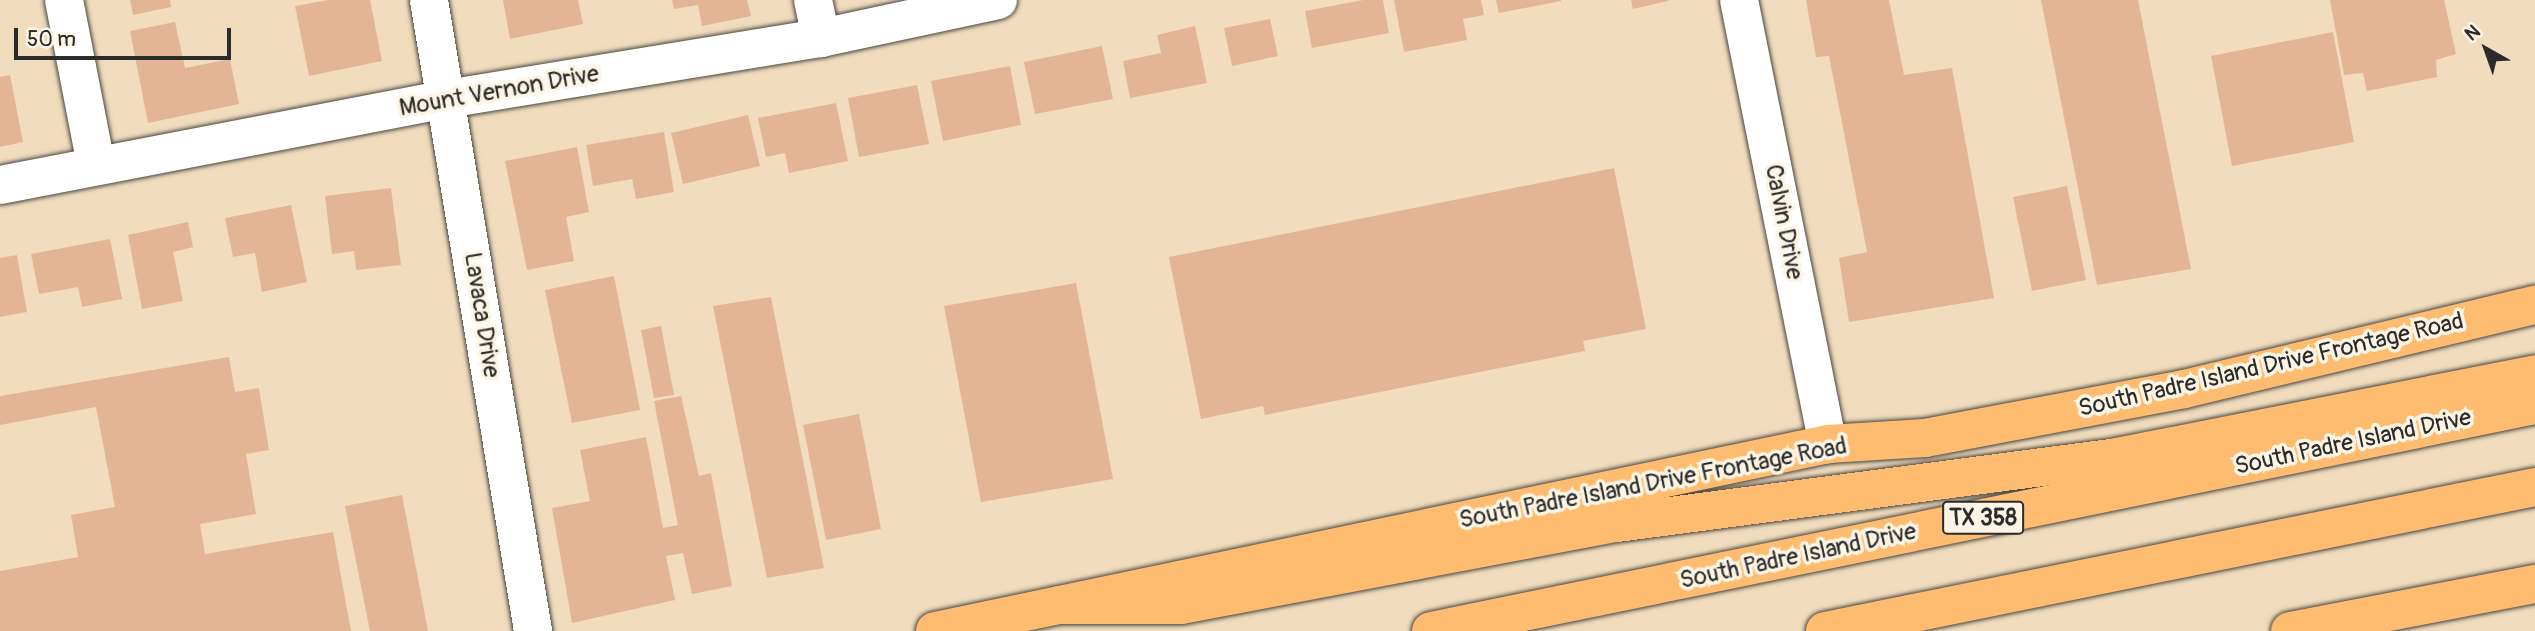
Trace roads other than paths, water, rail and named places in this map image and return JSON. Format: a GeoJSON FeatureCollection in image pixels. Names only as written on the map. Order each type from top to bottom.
{"type":"FeatureCollection","features":[{"type":"Feature","properties":{"kind":"main road","name":"South Padre Island Drive Frontage Road"},"geometry":{"type":"LineString","coordinates":[[935,631],[1828,444],[1924,438],[2184,389],[2535,305]]}},
{"type":"Feature","properties":{"kind":"main road"},"geometry":{"type":"LineString","coordinates":[[1059,605],[1181,605],[1617,523],[2112,457],[2535,374]]}},
{"type":"Feature","properties":{"kind":"main road","name":"South Padre Island Drive"},"geometry":{"type":"LineString","coordinates":[[1431,631],[2535,405]]}},
{"type":"Feature","properties":{"kind":"main road"},"geometry":{"type":"LineString","coordinates":[[1825,631],[2535,487]]}},
{"type":"Feature","properties":{"kind":"main road"},"geometry":{"type":"LineString","coordinates":[[2290,631],[2535,584]]}},
{"type":"Feature","properties":{"kind":"street"},"geometry":{"type":"LineString","coordinates":[[64,0],[96,165]]}},
{"type":"Feature","properties":{"kind":"street","name":"Lavaca Drive"},"geometry":{"type":"LineString","coordinates":[[429,0],[533,631]]}},
{"type":"Feature","properties":{"kind":"street"},"geometry":{"type":"LineString","coordinates":[[813,0],[821,38]]}},
{"type":"Feature","properties":{"kind":"street","name":"Mount Vernon Drive"},"geometry":{"type":"LineString","coordinates":[[0,186],[96,165],[447,99],[821,38],[998,0]]}},
{"type":"Feature","properties":{"kind":"street","name":"Calvin Drive"},"geometry":{"type":"LineString","coordinates":[[1739,0],[1828,444]]}}]}
